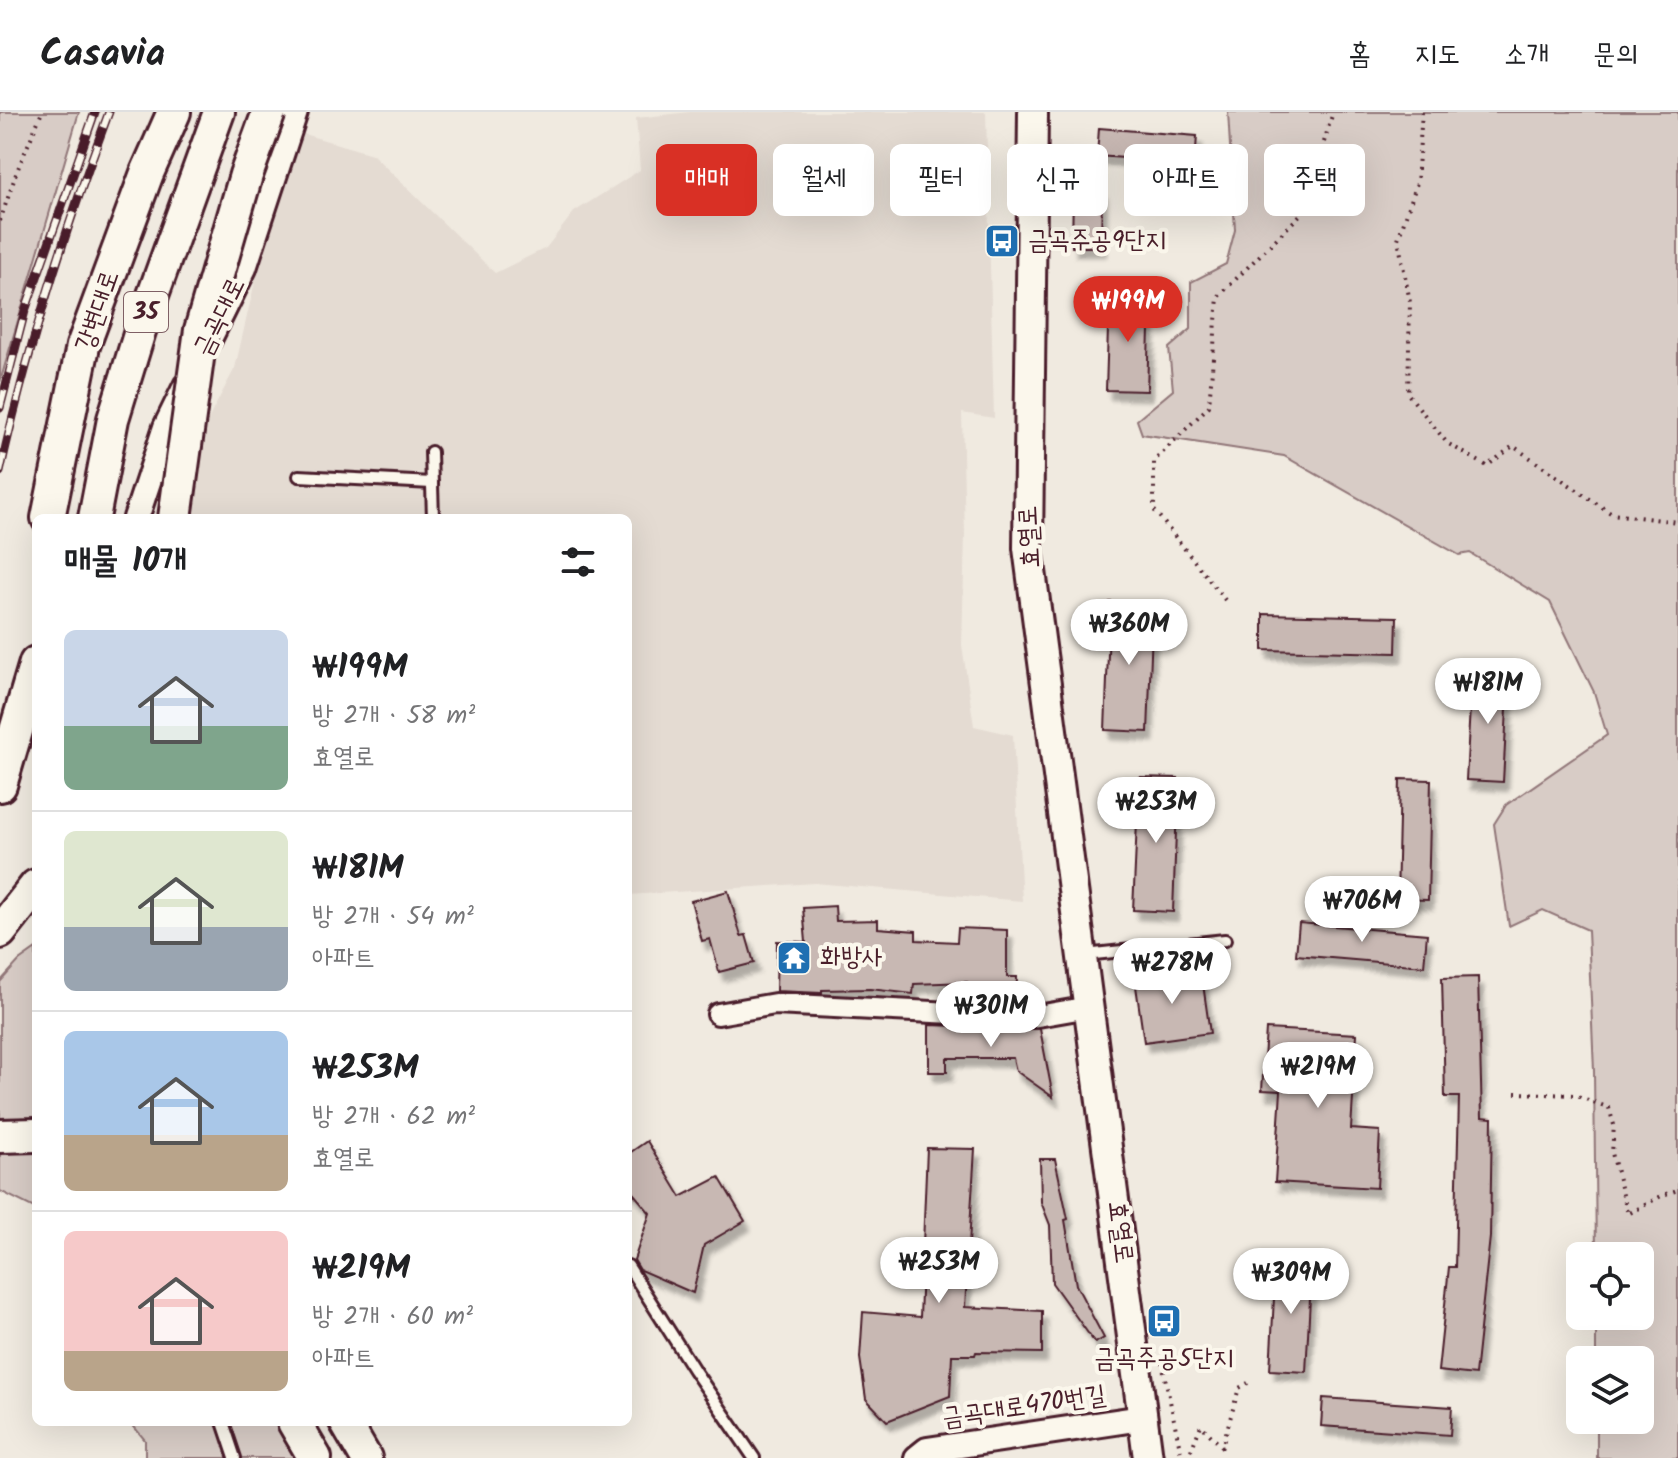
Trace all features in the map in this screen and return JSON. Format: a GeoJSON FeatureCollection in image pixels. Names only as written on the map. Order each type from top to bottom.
{"type":"FeatureCollection","features":[{"type":"Feature","properties":{"kind":"highway","name":"강변대로"},"geometry":{"type":"LineString","coordinates":[[49,514],[83,346],[147,173],[174,112]]}},
{"type":"Feature","properties":{"kind":"highway"},"geometry":{"type":"LineString","coordinates":[[176,514],[201,330],[246,175],[269,112]]}},
{"type":"Feature","properties":{"kind":"highway"},"geometry":{"type":"LineString","coordinates":[[0,785],[32,677]]}},
{"type":"Feature","properties":{"kind":"highway"},"geometry":{"type":"LineString","coordinates":[[0,932],[32,891]]}},
{"type":"Feature","properties":{"kind":"highway"},"geometry":{"type":"LineString","coordinates":[[0,1136],[32,1135]]}},
{"type":"Feature","properties":{"kind":"highway"},"geometry":{"type":"LineString","coordinates":[[296,1426],[315,1458]]}},
{"type":"Feature","properties":{"kind":"main road","name":"35"},"geometry":{"type":"LineString","coordinates":[[95,514],[113,419],[140,331],[219,112]]}},
{"type":"Feature","properties":{"kind":"main road","name":"효열로"},"geometry":{"type":"LineString","coordinates":[[1033,112],[1028,548],[1148,1458]]}},
{"type":"Feature","properties":{"kind":"main road"},"geometry":{"type":"LineString","coordinates":[[347,1426],[366,1458]]}},
{"type":"Feature","properties":{"kind":"street","name":"금곡대로"},"geometry":{"type":"LineString","coordinates":[[137,514],[166,427],[244,268],[295,112]]}},
{"type":"Feature","properties":{"kind":"street"},"geometry":{"type":"LineString","coordinates":[[718,1014],[775,1004],[1032,1017],[1089,1007]]}},
{"type":"Feature","properties":{"kind":"street","name":"금곡대로470번길"},"geometry":{"type":"LineString","coordinates":[[917,1458],[927,1450],[1142,1418]]}},
{"type":"Feature","properties":{"kind":"lane"},"geometry":{"type":"LineString","coordinates":[[431,452],[433,514]]}},
{"type":"Feature","properties":{"kind":"lane"},"geometry":{"type":"LineString","coordinates":[[299,476],[432,483]]}},
{"type":"Feature","properties":{"kind":"lane"},"geometry":{"type":"LineString","coordinates":[[1083,955],[1225,940]]}},
{"type":"Feature","properties":{"kind":"lane"},"geometry":{"type":"LineString","coordinates":[[632,1272],[754,1458]]}},
{"type":"Feature","properties":{"kind":"lane"},"geometry":{"type":"LineString","coordinates":[[224,1426],[235,1458]]}},
{"type":"Feature","properties":{"kind":"path"},"geometry":{"type":"LineString","coordinates":[[0,221],[42,112]]}},
{"type":"Feature","properties":{"kind":"path"},"geometry":{"type":"LineString","coordinates":[[1225,600],[1154,510],[1154,461],[1209,406],[1218,297],[1303,212],[1333,112]]}},
{"type":"Feature","properties":{"kind":"path"},"geometry":{"type":"LineString","coordinates":[[1422,112],[1417,183],[1398,239],[1410,302],[1408,394],[1447,443],[1487,466],[1513,446],[1612,514],[1678,522]]}},
{"type":"Feature","properties":{"kind":"path"},"geometry":{"type":"LineString","coordinates":[[1515,1093],[1575,1095],[1609,1108],[1614,1125],[1612,1153],[1628,1214],[1678,1190]]}},
{"type":"Feature","properties":{"kind":"path"},"geometry":{"type":"LineString","coordinates":[[1188,1458],[1201,1425],[1222,1447],[1239,1388],[1248,1383]]}},
{"type":"Feature","properties":{"kind":"shaded area"},"geometry":{"type":"Polygon","coordinates":[[[0,112],[79,112],[0,382],[0,112]]]}},
{"type":"Feature","properties":{"kind":"shaded area"},"geometry":{"type":"Polygon","coordinates":[[[690,112],[986,112],[987,144],[890,144],[890,216],[989,216],[994,418],[962,413],[965,535],[962,645],[974,726],[1013,735],[1022,901],[815,883],[632,895],[632,514],[193,514],[203,429],[235,368],[290,130],[372,154],[495,273],[546,248],[574,212],[640,170],[636,118],[690,112]]]}},
{"type":"Feature","properties":{"kind":"shaded area"},"geometry":{"type":"Polygon","coordinates":[[[1228,112],[1678,112],[1678,1458],[1597,1458],[1597,1434],[1654,1434],[1654,1346],[1596,1346],[1596,1330],[1654,1330],[1654,1242],[1596,1242],[1594,1071],[1588,930],[1543,910],[1509,926],[1494,824],[1506,805],[1607,735],[1594,692],[1550,602],[1470,553],[1459,555],[1284,456],[1142,434],[1137,420],[1173,390],[1169,348],[1191,329],[1191,282],[1226,264],[1235,230],[1234,216],[1248,216],[1248,144],[1230,144],[1228,112]]]}},
{"type":"Feature","properties":{"kind":"shaded area"},"geometry":{"type":"Polygon","coordinates":[[[32,952],[32,1207],[0,1191],[0,982],[32,952]]]}},
{"type":"Feature","properties":{"kind":"shaded area"},"geometry":{"type":"Polygon","coordinates":[[[133,1426],[296,1426],[314,1458],[145,1458],[145,1440],[133,1426]]]}},
{"type":"Feature","properties":{"kind":"building"},"geometry":{"type":"Polygon","coordinates":[[[1099,128],[1197,136],[1196,144],[1124,144],[1124,158],[1108,157],[1108,144],[1098,144],[1099,128]]]}},
{"type":"Feature","properties":{"kind":"building"},"geometry":{"type":"Polygon","coordinates":[[[1073,216],[1102,216],[1101,247],[1072,247],[1073,216]]]}},
{"type":"Feature","properties":{"kind":"building"},"geometry":{"type":"Polygon","coordinates":[[[1109,297],[1150,298],[1147,391],[1106,390],[1109,297]]]}},
{"type":"Feature","properties":{"kind":"building"},"geometry":{"type":"Polygon","coordinates":[[[1110,602],[1153,603],[1148,732],[1105,730],[1110,602]]]}},
{"type":"Feature","properties":{"kind":"building"},"geometry":{"type":"Polygon","coordinates":[[[1263,614],[1397,617],[1396,653],[1263,650],[1263,614]]]}},
{"type":"Feature","properties":{"kind":"building"},"geometry":{"type":"Polygon","coordinates":[[[1472,670],[1509,672],[1503,782],[1466,780],[1472,670]]]}},
{"type":"Feature","properties":{"kind":"building"},"geometry":{"type":"Polygon","coordinates":[[[1139,777],[1178,778],[1173,912],[1133,910],[1139,777]]]}},
{"type":"Feature","properties":{"kind":"building"},"geometry":{"type":"Polygon","coordinates":[[[1400,779],[1431,780],[1428,900],[1397,899],[1400,779]]]}},
{"type":"Feature","properties":{"kind":"building"},"geometry":{"type":"Polygon","coordinates":[[[728,891],[741,936],[746,935],[754,963],[719,972],[710,939],[702,941],[691,901],[728,891]]]}},
{"type":"Feature","properties":{"kind":"building"},"geometry":{"type":"Polygon","coordinates":[[[835,906],[836,921],[878,920],[878,928],[916,931],[916,940],[957,942],[958,928],[1007,930],[1007,977],[1017,977],[1016,1003],[966,1001],[967,982],[914,984],[913,994],[870,989],[822,990],[822,993],[776,991],[777,941],[806,942],[803,908],[835,906]]]}},
{"type":"Feature","properties":{"kind":"building"},"geometry":{"type":"Polygon","coordinates":[[[1299,923],[1427,934],[1424,966],[1296,955],[1299,923]]]}},
{"type":"Feature","properties":{"kind":"building"},"geometry":{"type":"Polygon","coordinates":[[[1201,970],[1210,1033],[1144,1042],[1135,979],[1201,970]]]}},
{"type":"Feature","properties":{"kind":"building"},"geometry":{"type":"Polygon","coordinates":[[[1478,977],[1482,1117],[1492,1118],[1490,1237],[1475,1375],[1438,1371],[1449,1267],[1455,1267],[1459,1097],[1445,1097],[1442,978],[1478,977]]]}},
{"type":"Feature","properties":{"kind":"building"},"geometry":{"type":"Polygon","coordinates":[[[929,1025],[1040,1029],[1053,1097],[1016,1071],[1013,1058],[947,1058],[947,1072],[929,1072],[929,1025]]]}},
{"type":"Feature","properties":{"kind":"building"},"geometry":{"type":"Polygon","coordinates":[[[1266,1029],[1357,1034],[1351,1129],[1380,1131],[1377,1188],[1275,1182],[1281,1091],[1262,1090],[1266,1029]]]}},
{"type":"Feature","properties":{"kind":"building"},"geometry":{"type":"Polygon","coordinates":[[[647,1141],[681,1197],[719,1177],[745,1221],[704,1245],[693,1293],[640,1270],[634,1260],[650,1213],[632,1192],[632,1151],[647,1141]]]}},
{"type":"Feature","properties":{"kind":"building"},"geometry":{"type":"Polygon","coordinates":[[[927,1148],[975,1149],[965,1307],[1042,1311],[1042,1353],[976,1352],[975,1355],[952,1355],[950,1396],[887,1421],[866,1399],[860,1358],[863,1312],[920,1317],[927,1148]]]}},
{"type":"Feature","properties":{"kind":"building"},"geometry":{"type":"Polygon","coordinates":[[[1040,1159],[1055,1159],[1068,1219],[1065,1220],[1076,1285],[1104,1338],[1095,1343],[1052,1283],[1050,1225],[1041,1202],[1040,1159]]]}},
{"type":"Feature","properties":{"kind":"building"},"geometry":{"type":"Polygon","coordinates":[[[1276,1261],[1312,1262],[1306,1372],[1270,1370],[1276,1261]]]}},
{"type":"Feature","properties":{"kind":"building"},"geometry":{"type":"Polygon","coordinates":[[[1323,1398],[1452,1407],[1450,1435],[1321,1426],[1323,1398]]]}},
{"type":"Feature","properties":{"kind":"railway"},"geometry":{"type":"LineString","coordinates":[[0,408],[25,311],[95,112]]}},
{"type":"Feature","properties":{"kind":"railway"},"geometry":{"type":"LineString","coordinates":[[0,472],[48,290],[109,112]]}},
{"type":"Feature","properties":{"kind":"place","name":"금곡주공9단지"},"geometry":{"type":"Point","coordinates":[1002,241]}},
{"type":"Feature","properties":{"kind":"place","name":"화방사"},"geometry":{"type":"Point","coordinates":[794,958]}},
{"type":"Feature","properties":{"kind":"place","name":"금곡주공5단지"},"geometry":{"type":"Point","coordinates":[1164,1321]}}]}
